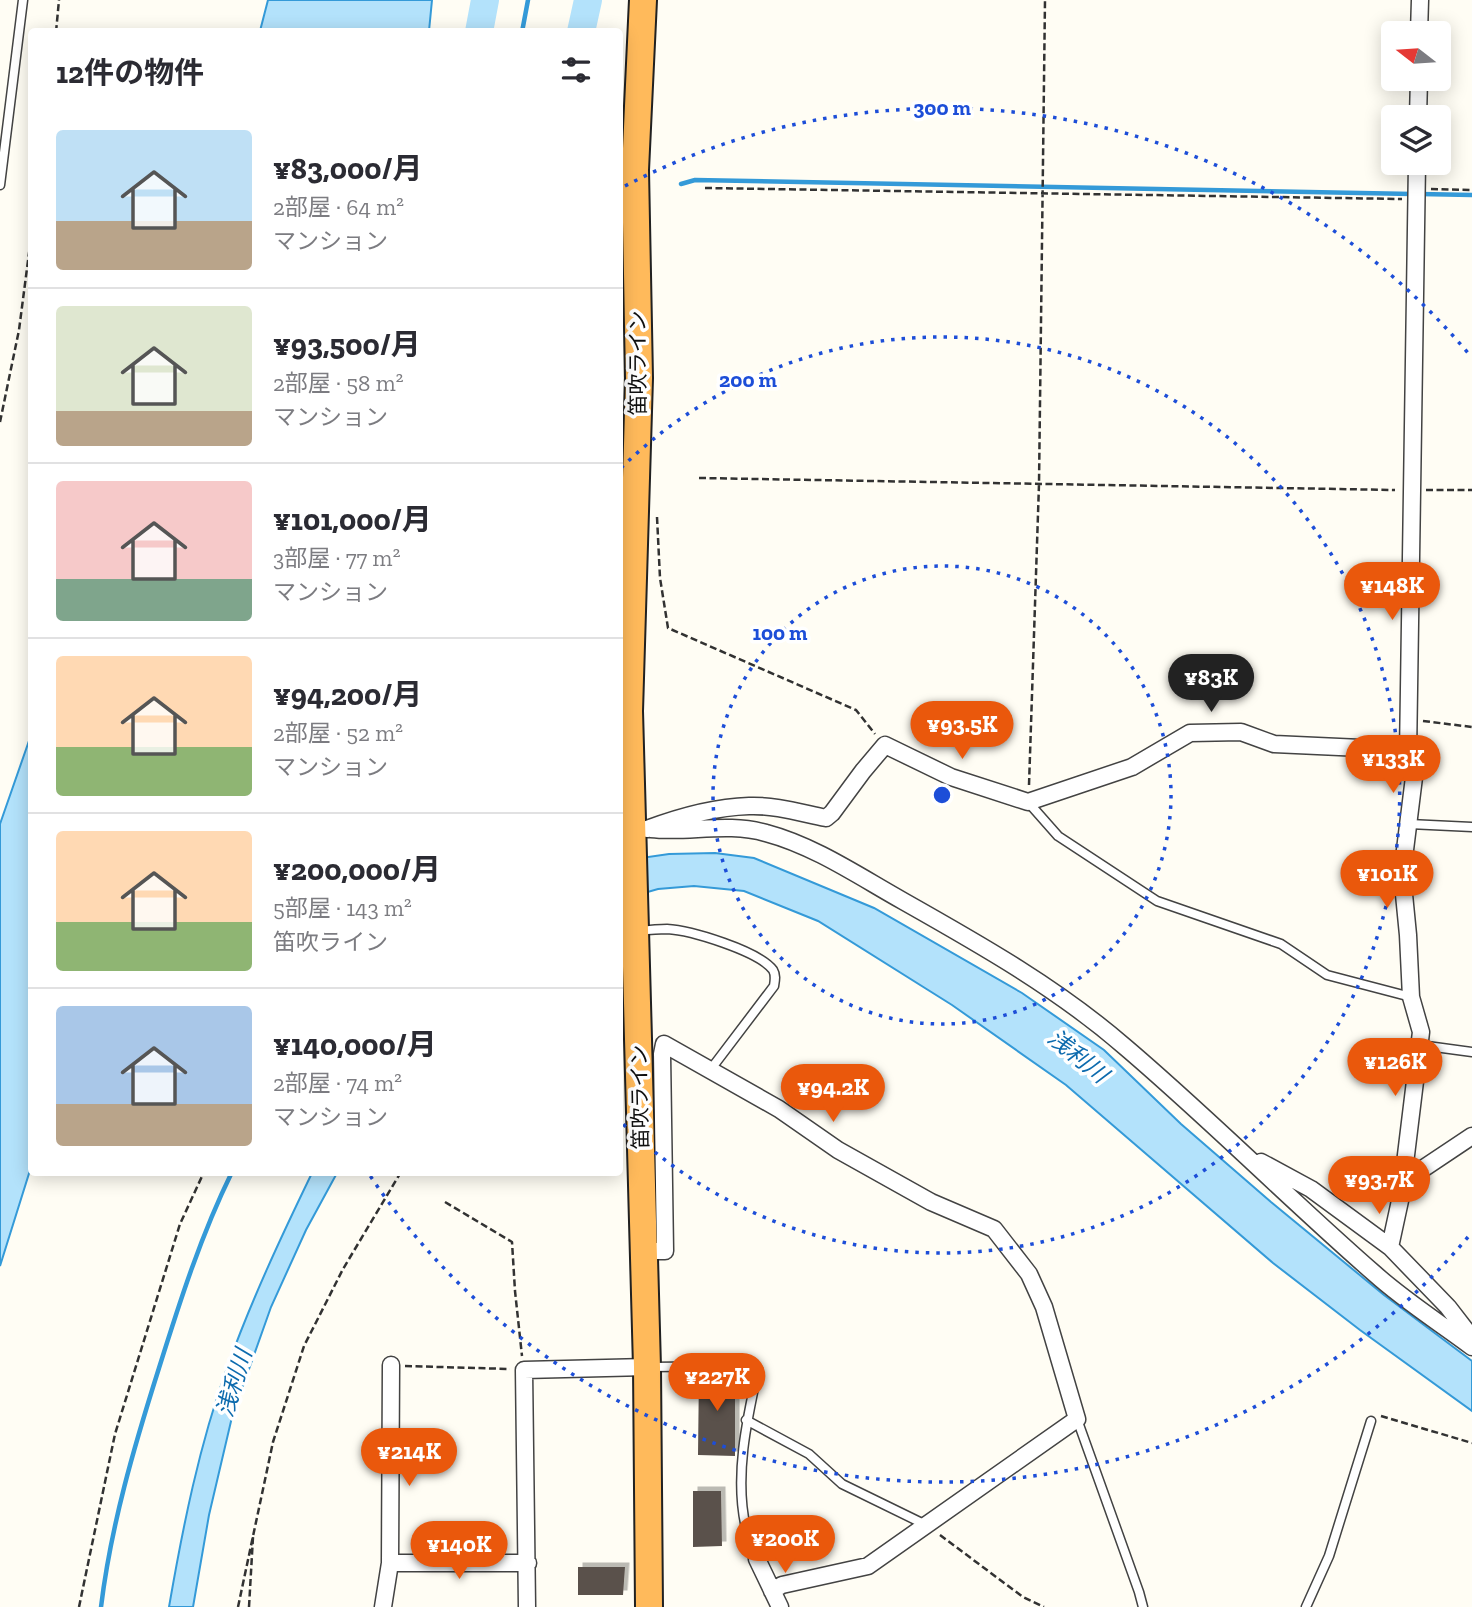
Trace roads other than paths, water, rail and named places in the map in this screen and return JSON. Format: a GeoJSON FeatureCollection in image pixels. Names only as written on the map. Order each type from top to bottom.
{"type":"FeatureCollection","features":[{"type":"Feature","properties":{"kind":"highway","name":"笛吹ライン"},"geometry":{"type":"LineString","coordinates":[[643,0],[635,170],[639,378],[629,711],[637,835],[635,923],[647,1367],[649,1607]]}},
{"type":"Feature","properties":{"kind":"street"},"geometry":{"type":"LineString","coordinates":[[1419,21],[1420,0]]}},
{"type":"Feature","properties":{"kind":"street"},"geometry":{"type":"LineString","coordinates":[[1408,755],[1417,175]]}},
{"type":"Feature","properties":{"kind":"street"},"geometry":{"type":"LineString","coordinates":[[637,835],[680,816],[748,806],[781,808],[826,818],[885,745],[951,777],[1028,803],[1132,767],[1190,733],[1241,732],[1274,744],[1383,749],[1408,755],[1416,761],[1402,874],[1411,998],[1421,1032],[1401,1196],[1390,1247]]}},
{"type":"Feature","properties":{"kind":"street"},"geometry":{"type":"LineString","coordinates":[[637,835],[727,827],[765,832],[791,841],[992,951],[1041,982],[1123,1045],[1377,1276],[1472,1347]]}},
{"type":"Feature","properties":{"kind":"street"},"geometry":{"type":"LineString","coordinates":[[644,1251],[665,1251],[664,1044],[779,1109],[838,1150],[931,1202],[993,1229],[1029,1274],[1044,1307],[1077,1419],[868,1566],[782,1585],[772,1591]]}},
{"type":"Feature","properties":{"kind":"street"},"geometry":{"type":"LineString","coordinates":[[1401,1196],[1415,1174],[1472,1136]]}},
{"type":"Feature","properties":{"kind":"street"},"geometry":{"type":"LineString","coordinates":[[1240,1150],[1311,1189],[1390,1247],[1448,1307],[1472,1338]]}},
{"type":"Feature","properties":{"kind":"street"},"geometry":{"type":"LineString","coordinates":[[383,1607],[390,1563],[391,1365]]}},
{"type":"Feature","properties":{"kind":"street"},"geometry":{"type":"LineString","coordinates":[[527,1607],[524,1370],[647,1367]]}},
{"type":"Feature","properties":{"kind":"street"},"geometry":{"type":"LineString","coordinates":[[757,1559],[780,1607]]}},
{"type":"Feature","properties":{"kind":"street"},"geometry":{"type":"LineString","coordinates":[[390,1563],[528,1563]]}},
{"type":"Feature","properties":{"kind":"lane"},"geometry":{"type":"LineString","coordinates":[[0,185],[23,0]]}},
{"type":"Feature","properties":{"kind":"lane"},"geometry":{"type":"LineString","coordinates":[[1028,803],[1058,836],[1157,901],[1281,944],[1327,975],[1411,998]]}},
{"type":"Feature","properties":{"kind":"lane"},"geometry":{"type":"LineString","coordinates":[[1408,824],[1472,827]]}},
{"type":"Feature","properties":{"kind":"lane"},"geometry":{"type":"LineString","coordinates":[[635,923],[718,940],[761,960],[773,971],[776,979],[774,986],[711,1069]]}},
{"type":"Feature","properties":{"kind":"lane"},"geometry":{"type":"LineString","coordinates":[[1420,1045],[1472,1052]]}},
{"type":"Feature","properties":{"kind":"lane"},"geometry":{"type":"LineString","coordinates":[[647,1367],[744,1366],[758,1369],[746,1420],[742,1463],[746,1529],[757,1559]]}},
{"type":"Feature","properties":{"kind":"lane"},"geometry":{"type":"LineString","coordinates":[[1077,1419],[1143,1607]]}},
{"type":"Feature","properties":{"kind":"lane"},"geometry":{"type":"LineString","coordinates":[[746,1420],[809,1454],[842,1485],[926,1525]]}},
{"type":"Feature","properties":{"kind":"lane"},"geometry":{"type":"LineString","coordinates":[[1306,1607],[1329,1556],[1371,1421]]}},
{"type":"Feature","properties":{"kind":"water"},"geometry":{"type":"Polygon","coordinates":[[[268,0],[432,0],[429,28],[261,28],[268,0]]]}},
{"type":"Feature","properties":{"kind":"water"},"geometry":{"type":"Polygon","coordinates":[[[28,744],[28,1176],[0,1266],[0,824],[28,744]]]}},
{"type":"Feature","properties":{"kind":"water","name":"浅利川"},"geometry":{"type":"Polygon","coordinates":[[[715,853],[754,858],[874,908],[1022,993],[1104,1050],[1181,1124],[1271,1202],[1384,1295],[1472,1361],[1472,1411],[1273,1263],[1066,1085],[952,1005],[818,921],[744,891],[694,886],[658,889],[623,899],[623,861],[669,854],[715,853]]]}},
{"type":"Feature","properties":{"kind":"water","name":"浅利川"},"geometry":{"type":"Polygon","coordinates":[[[311,1176],[335,1176],[306,1230],[271,1307],[232,1417],[209,1515],[193,1607],[169,1607],[193,1486],[217,1397],[236,1343],[311,1176]]]}},
{"type":"Feature","properties":{"kind":"waterway"},"geometry":{"type":"LineString","coordinates":[[480,28],[485,0]]}},
{"type":"Feature","properties":{"kind":"waterway"},"geometry":{"type":"LineString","coordinates":[[523,28],[528,0]]}},
{"type":"Feature","properties":{"kind":"waterway"},"geometry":{"type":"LineString","coordinates":[[582,28],[588,0]]}},
{"type":"Feature","properties":{"kind":"waterway"},"geometry":{"type":"LineString","coordinates":[[681,184],[695,180],[1412,194]]}},
{"type":"Feature","properties":{"kind":"waterway"},"geometry":{"type":"LineString","coordinates":[[1420,194],[1472,195]]}},
{"type":"Feature","properties":{"kind":"waterway"},"geometry":{"type":"LineString","coordinates":[[101,1607],[117,1516],[141,1427],[192,1268],[230,1176]]}}]}
